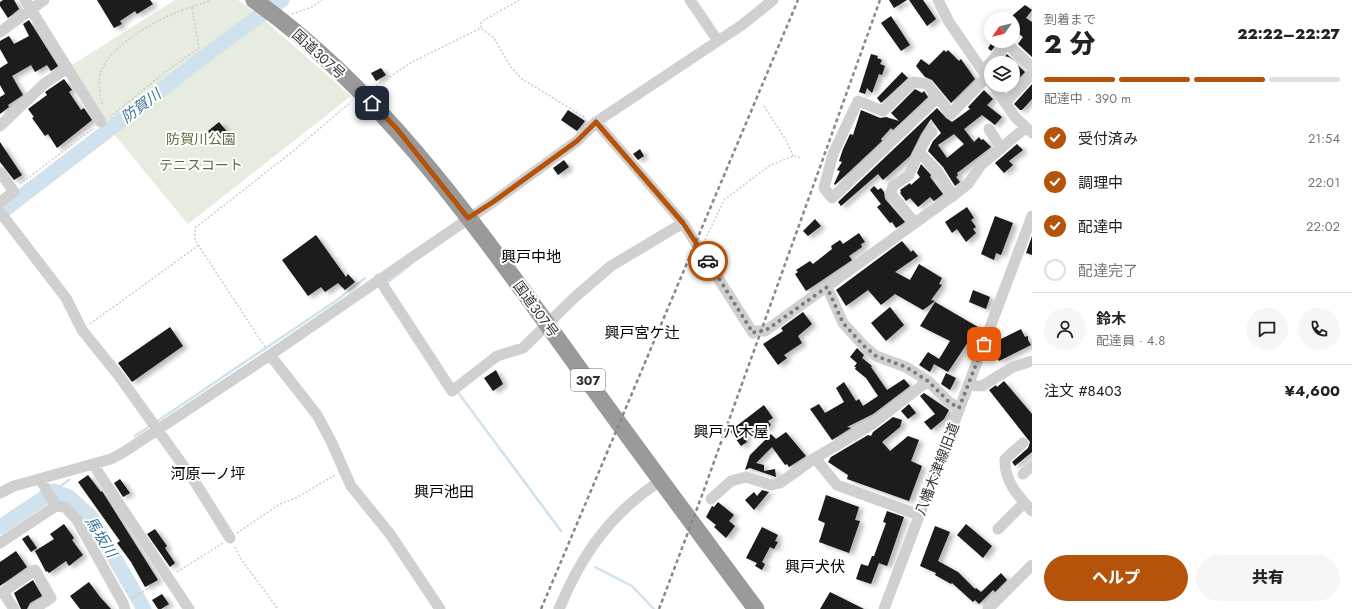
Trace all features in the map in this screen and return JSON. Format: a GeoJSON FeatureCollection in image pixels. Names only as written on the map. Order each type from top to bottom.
{"type":"FeatureCollection","features":[{"type":"Feature","properties":{"kind":"highway","name":"国道307号"},"geometry":{"type":"LineString","coordinates":[[256,1],[317,50],[397,129],[515,280],[660,481],[752,603]]}},
{"type":"Feature","properties":{"kind":"street"},"geometry":{"type":"LineString","coordinates":[[0,32],[28,4],[44,0]]}},
{"type":"Feature","properties":{"kind":"street"},"geometry":{"type":"LineString","coordinates":[[690,0],[718,41]]}},
{"type":"Feature","properties":{"kind":"street"},"geometry":{"type":"LineString","coordinates":[[0,493],[14,486],[42,484],[111,459],[157,431],[493,202],[577,141],[595,124],[742,25],[773,0]]}},
{"type":"Feature","properties":{"kind":"street"},"geometry":{"type":"LineString","coordinates":[[938,0],[949,22],[984,73]]}},
{"type":"Feature","properties":{"kind":"street"},"geometry":{"type":"LineString","coordinates":[[28,4],[103,121]]}},
{"type":"Feature","properties":{"kind":"street"},"geometry":{"type":"LineString","coordinates":[[1000,56],[1007,44],[1032,67]]}},
{"type":"Feature","properties":{"kind":"street"},"geometry":{"type":"LineString","coordinates":[[0,126],[45,82],[68,68]]}},
{"type":"Feature","properties":{"kind":"street"},"geometry":{"type":"LineString","coordinates":[[1005,103],[1032,74]]}},
{"type":"Feature","properties":{"kind":"street"},"geometry":{"type":"LineString","coordinates":[[938,97],[832,198],[824,188],[833,154],[858,101],[883,112],[913,82],[927,84],[938,97],[951,114],[984,83]]}},
{"type":"Feature","properties":{"kind":"street"},"geometry":{"type":"LineString","coordinates":[[595,124],[683,223],[753,333],[756,331],[765,331],[953,196],[968,184],[981,166],[1001,148],[1028,130],[997,92]]}},
{"type":"Feature","properties":{"kind":"street"},"geometry":{"type":"LineString","coordinates":[[989,129],[1001,148]]}},
{"type":"Feature","properties":{"kind":"street"},"geometry":{"type":"LineString","coordinates":[[915,223],[891,194],[893,186],[909,175],[927,137],[932,132]]}},
{"type":"Feature","properties":{"kind":"street"},"geometry":{"type":"LineString","coordinates":[[919,152],[937,171],[953,196]]}},
{"type":"Feature","properties":{"kind":"street"},"geometry":{"type":"LineString","coordinates":[[0,172],[14,192],[0,202]]}},
{"type":"Feature","properties":{"kind":"street"},"geometry":{"type":"LineString","coordinates":[[0,212],[66,298],[82,330],[119,376],[195,482],[230,538]]}},
{"type":"Feature","properties":{"kind":"street","name":"八幡木津線旧道"},"geometry":{"type":"LineString","coordinates":[[884,609],[1032,219]]}},
{"type":"Feature","properties":{"kind":"street"},"geometry":{"type":"LineString","coordinates":[[379,279],[452,391],[497,356],[523,348],[575,297],[611,266],[683,223]]}},
{"type":"Feature","properties":{"kind":"street"},"geometry":{"type":"LineString","coordinates":[[827,287],[843,323],[864,346],[876,356],[906,367],[928,381],[949,402],[959,408]]}},
{"type":"Feature","properties":{"kind":"street"},"geometry":{"type":"LineString","coordinates":[[270,355],[317,415],[331,441],[351,486],[390,534],[440,609]]}},
{"type":"Feature","properties":{"kind":"street"},"geometry":{"type":"LineString","coordinates":[[968,386],[982,386],[1013,367],[1032,360]]}},
{"type":"Feature","properties":{"kind":"street"},"geometry":{"type":"LineString","coordinates":[[711,499],[731,482],[746,477],[771,485],[780,483],[815,458],[871,425],[928,381]]}},
{"type":"Feature","properties":{"kind":"street"},"geometry":{"type":"LineString","coordinates":[[1023,443],[1005,459],[1004,469],[1010,484],[1032,511]]}},
{"type":"Feature","properties":{"kind":"street"},"geometry":{"type":"LineString","coordinates":[[815,458],[837,485],[919,515]]}},
{"type":"Feature","properties":{"kind":"street"},"geometry":{"type":"LineString","coordinates":[[95,464],[98,472],[189,609]]}},
{"type":"Feature","properties":{"kind":"street"},"geometry":{"type":"LineString","coordinates":[[1023,474],[1032,466]]}},
{"type":"Feature","properties":{"kind":"street"},"geometry":{"type":"LineString","coordinates":[[559,609],[576,572],[606,528],[622,509],[660,481]]}},
{"type":"Feature","properties":{"kind":"street"},"geometry":{"type":"LineString","coordinates":[[42,484],[55,504],[65,507],[77,520],[124,603],[127,605]]}},
{"type":"Feature","properties":{"kind":"street"},"geometry":{"type":"LineString","coordinates":[[998,529],[1024,503]]}},
{"type":"Feature","properties":{"kind":"street"},"geometry":{"type":"LineString","coordinates":[[0,543],[55,504]]}},
{"type":"Feature","properties":{"kind":"street"},"geometry":{"type":"LineString","coordinates":[[988,609],[1032,565]]}},
{"type":"Feature","properties":{"kind":"street"},"geometry":{"type":"LineString","coordinates":[[14,609],[3,600],[3,592],[35,570],[51,598],[34,609]]}},
{"type":"Feature","properties":{"kind":"path"},"geometry":{"type":"LineString","coordinates":[[103,121],[100,74],[108,60],[131,37],[178,10],[211,0]]}},
{"type":"Feature","properties":{"kind":"path"},"geometry":{"type":"LineString","coordinates":[[280,20],[298,11],[312,7],[322,0]]}},
{"type":"Feature","properties":{"kind":"path"},"geometry":{"type":"LineString","coordinates":[[481,28],[481,22],[519,0]]}},
{"type":"Feature","properties":{"kind":"path"},"geometry":{"type":"LineString","coordinates":[[12,190],[103,121],[121,110],[164,73],[199,48],[192,7]]}},
{"type":"Feature","properties":{"kind":"path"},"geometry":{"type":"LineString","coordinates":[[270,355],[195,240],[195,228],[292,152],[356,98],[398,73],[412,62],[481,28]]}},
{"type":"Feature","properties":{"kind":"path"},"geometry":{"type":"LineString","coordinates":[[481,28],[494,38],[510,66],[522,79],[595,124]]}},
{"type":"Feature","properties":{"kind":"path"},"geometry":{"type":"LineString","coordinates":[[764,106],[786,140],[793,156]]}},
{"type":"Feature","properties":{"kind":"path"},"geometry":{"type":"LineString","coordinates":[[700,249],[724,200],[769,166],[793,156],[802,158]]}},
{"type":"Feature","properties":{"kind":"path"},"geometry":{"type":"LineString","coordinates":[[82,330],[199,245]]}},
{"type":"Feature","properties":{"kind":"path"},"geometry":{"type":"LineString","coordinates":[[127,605],[140,593],[230,538],[280,504],[296,498],[333,476],[344,472]]}},
{"type":"Feature","properties":{"kind":"path"},"geometry":{"type":"LineString","coordinates":[[230,538],[241,560],[278,609]]}},
{"type":"Feature","properties":{"kind":"green space","name":"防賀川公園"},"geometry":{"type":"Polygon","coordinates":[[[175,0],[238,0],[257,14],[109,125],[72,65],[175,0]]]}},
{"type":"Feature","properties":{"kind":"green space","name":"防賀川公園"},"geometry":{"type":"Polygon","coordinates":[[[263,19],[351,96],[188,224],[112,132],[263,19]]]}},
{"type":"Feature","properties":{"kind":"building"},"geometry":{"type":"Polygon","coordinates":[[[3,0],[14,0],[19,9],[8,18],[0,6],[0,2],[3,0]]]}},
{"type":"Feature","properties":{"kind":"building"},"geometry":{"type":"Polygon","coordinates":[[[97,0],[150,0],[153,4],[137,14],[135,11],[120,21],[122,24],[114,28],[97,0]]]}},
{"type":"Feature","properties":{"kind":"building"},"geometry":{"type":"Polygon","coordinates":[[[889,0],[907,0],[894,8],[889,0]]]}},
{"type":"Feature","properties":{"kind":"building"},"geometry":{"type":"Polygon","coordinates":[[[909,0],[923,0],[936,19],[927,26],[909,0]]]}},
{"type":"Feature","properties":{"kind":"building"},"geometry":{"type":"Polygon","coordinates":[[[1025,5],[1032,10],[1026,18],[1032,22],[1032,57],[1020,46],[1020,41],[1023,37],[1020,35],[1020,12],[1017,12],[1025,5]]]}},
{"type":"Feature","properties":{"kind":"building"},"geometry":{"type":"Polygon","coordinates":[[[891,16],[910,45],[901,51],[881,23],[891,16]]]}},
{"type":"Feature","properties":{"kind":"building"},"geometry":{"type":"Polygon","coordinates":[[[29,20],[58,66],[51,71],[47,65],[35,72],[31,65],[12,76],[23,95],[8,105],[9,107],[0,114],[0,97],[5,94],[0,85],[0,68],[8,63],[0,49],[0,41],[9,36],[14,44],[29,36],[23,24],[29,20]]]}},
{"type":"Feature","properties":{"kind":"building"},"geometry":{"type":"Polygon","coordinates":[[[944,50],[946,52],[948,50],[959,61],[961,59],[975,79],[951,103],[932,80],[925,77],[916,66],[921,59],[929,65],[944,50]]]}},
{"type":"Feature","properties":{"kind":"building"},"geometry":{"type":"Polygon","coordinates":[[[871,54],[878,56],[877,58],[882,60],[880,64],[885,66],[882,75],[879,74],[872,93],[867,88],[865,94],[859,92],[871,54]]]}},
{"type":"Feature","properties":{"kind":"building"},"geometry":{"type":"Polygon","coordinates":[[[1020,67],[1025,72],[1020,77],[1020,67]]]}},
{"type":"Feature","properties":{"kind":"building"},"geometry":{"type":"Polygon","coordinates":[[[381,68],[386,75],[376,81],[371,73],[381,68]]]}},
{"type":"Feature","properties":{"kind":"building"},"geometry":{"type":"Polygon","coordinates":[[[902,72],[908,78],[881,103],[877,98],[902,72]]]}},
{"type":"Feature","properties":{"kind":"building"},"geometry":{"type":"Polygon","coordinates":[[[64,79],[72,90],[69,92],[81,110],[84,108],[92,120],[57,148],[48,134],[45,136],[32,118],[34,117],[28,109],[47,95],[45,92],[64,79]]]}},
{"type":"Feature","properties":{"kind":"building"},"geometry":{"type":"Polygon","coordinates":[[[1032,84],[1032,99],[1022,110],[1020,110],[1014,104],[1032,84]]]}},
{"type":"Feature","properties":{"kind":"building"},"geometry":{"type":"Polygon","coordinates":[[[915,89],[922,93],[924,91],[928,97],[893,130],[891,128],[881,139],[882,141],[835,185],[834,184],[840,171],[837,170],[842,162],[839,161],[843,149],[850,134],[853,135],[861,110],[880,118],[886,117],[899,121],[891,113],[915,89]]]}},
{"type":"Feature","properties":{"kind":"building"},"geometry":{"type":"Polygon","coordinates":[[[984,90],[984,92],[986,92],[993,99],[987,105],[1002,117],[995,125],[982,115],[964,129],[974,142],[979,137],[991,147],[957,173],[958,175],[956,177],[960,182],[955,186],[943,167],[928,151],[933,141],[941,133],[931,119],[921,134],[910,156],[883,180],[878,174],[841,206],[838,202],[937,108],[952,122],[970,109],[968,107],[984,90]],[[954,134],[938,145],[947,158],[964,144],[954,134]]]}},
{"type":"Feature","properties":{"kind":"building"},"geometry":{"type":"Polygon","coordinates":[[[568,110],[585,121],[577,131],[561,120],[568,110]]]}},
{"type":"Feature","properties":{"kind":"building"},"geometry":{"type":"Polygon","coordinates":[[[219,122],[229,134],[218,143],[208,131],[219,122]]]}},
{"type":"Feature","properties":{"kind":"building"},"geometry":{"type":"Polygon","coordinates":[[[0,142],[22,175],[14,180],[0,162],[0,142]]]}},
{"type":"Feature","properties":{"kind":"building"},"geometry":{"type":"Polygon","coordinates":[[[1017,144],[1023,150],[1009,161],[1013,165],[1004,173],[995,163],[1017,144]]]}},
{"type":"Feature","properties":{"kind":"building"},"geometry":{"type":"Polygon","coordinates":[[[640,149],[644,156],[638,160],[633,154],[640,149]]]}},
{"type":"Feature","properties":{"kind":"building"},"geometry":{"type":"Polygon","coordinates":[[[564,160],[569,167],[558,175],[553,168],[564,160]]]}},
{"type":"Feature","properties":{"kind":"building"},"geometry":{"type":"Polygon","coordinates":[[[921,164],[931,175],[930,177],[943,194],[934,201],[930,197],[918,207],[910,198],[906,201],[900,193],[900,190],[910,183],[911,185],[920,177],[917,173],[921,164]]]}},
{"type":"Feature","properties":{"kind":"building"},"geometry":{"type":"Polygon","coordinates":[[[874,186],[878,190],[881,188],[884,192],[885,199],[905,222],[896,228],[892,222],[890,223],[877,207],[881,204],[870,190],[874,186]]]}},
{"type":"Feature","properties":{"kind":"building"},"geometry":{"type":"Polygon","coordinates":[[[967,207],[974,218],[971,220],[976,227],[973,229],[976,233],[966,242],[957,229],[952,233],[945,222],[967,207]]]}},
{"type":"Feature","properties":{"kind":"building"},"geometry":{"type":"Polygon","coordinates":[[[995,216],[1013,223],[1001,255],[996,253],[994,260],[981,254],[995,216]]]}},
{"type":"Feature","properties":{"kind":"building"},"geometry":{"type":"Polygon","coordinates":[[[815,219],[821,226],[808,236],[803,231],[815,219]]]}},
{"type":"Feature","properties":{"kind":"building"},"geometry":{"type":"Polygon","coordinates":[[[859,233],[865,242],[861,244],[862,247],[849,256],[852,260],[806,291],[795,274],[798,272],[796,270],[810,261],[813,264],[832,249],[831,246],[840,240],[843,244],[859,233]]]}},
{"type":"Feature","properties":{"kind":"building"},"geometry":{"type":"Polygon","coordinates":[[[316,235],[346,277],[348,274],[355,282],[345,290],[338,283],[325,292],[321,287],[308,296],[282,260],[316,235]]]}},
{"type":"Feature","properties":{"kind":"building"},"geometry":{"type":"Polygon","coordinates":[[[1032,236],[1032,255],[1026,253],[1032,236]]]}},
{"type":"Feature","properties":{"kind":"building"},"geometry":{"type":"Polygon","coordinates":[[[902,241],[911,252],[913,250],[918,256],[895,272],[910,280],[919,264],[942,278],[939,284],[942,285],[931,300],[935,301],[923,310],[895,294],[881,305],[868,290],[846,306],[836,290],[902,241]]]}},
{"type":"Feature","properties":{"kind":"building"},"geometry":{"type":"Polygon","coordinates":[[[714,246],[722,251],[716,260],[710,252],[714,246]]]}},
{"type":"Feature","properties":{"kind":"building"},"geometry":{"type":"Polygon","coordinates":[[[973,290],[990,297],[986,309],[969,302],[973,290]]]}},
{"type":"Feature","properties":{"kind":"building"},"geometry":{"type":"Polygon","coordinates":[[[935,302],[978,327],[948,372],[934,364],[930,372],[919,365],[928,352],[939,359],[950,341],[920,326],[935,302]]]}},
{"type":"Feature","properties":{"kind":"building"},"geometry":{"type":"Polygon","coordinates":[[[890,307],[904,325],[886,341],[871,323],[890,307]]]}},
{"type":"Feature","properties":{"kind":"building"},"geometry":{"type":"Polygon","coordinates":[[[803,312],[812,324],[798,336],[802,343],[784,355],[787,358],[778,365],[763,344],[783,331],[781,328],[803,312]]]}},
{"type":"Feature","properties":{"kind":"building"},"geometry":{"type":"Polygon","coordinates":[[[170,327],[183,346],[132,382],[118,363],[170,327]]]}},
{"type":"Feature","properties":{"kind":"building"},"geometry":{"type":"Polygon","coordinates":[[[1021,329],[1025,337],[1028,336],[1028,340],[1031,345],[999,361],[993,352],[998,348],[995,342],[1021,329]]]}},
{"type":"Feature","properties":{"kind":"building"},"geometry":{"type":"Polygon","coordinates":[[[857,348],[864,355],[862,358],[872,366],[871,367],[887,390],[904,379],[910,386],[873,414],[847,427],[851,428],[832,440],[810,409],[819,404],[825,413],[844,402],[836,388],[844,382],[856,401],[859,399],[863,406],[878,396],[866,378],[855,369],[856,367],[854,367],[857,363],[850,357],[857,348]]]}},
{"type":"Feature","properties":{"kind":"building"},"geometry":{"type":"Polygon","coordinates":[[[496,370],[503,384],[493,391],[484,378],[496,370]]]}},
{"type":"Feature","properties":{"kind":"building"},"geometry":{"type":"Polygon","coordinates":[[[946,373],[956,378],[950,390],[941,384],[946,373]]]}},
{"type":"Feature","properties":{"kind":"building"},"geometry":{"type":"Polygon","coordinates":[[[1004,381],[1032,414],[1032,452],[1015,466],[1012,462],[1028,448],[1030,442],[989,390],[996,385],[997,387],[1004,381]]]}},
{"type":"Feature","properties":{"kind":"building"},"geometry":{"type":"Polygon","coordinates":[[[924,393],[949,410],[944,419],[931,430],[924,422],[935,414],[920,396],[924,393]]]}},
{"type":"Feature","properties":{"kind":"building"},"geometry":{"type":"Polygon","coordinates":[[[909,404],[916,413],[908,419],[901,411],[909,404]]]}},
{"type":"Feature","properties":{"kind":"building"},"geometry":{"type":"Polygon","coordinates":[[[764,405],[773,418],[768,421],[771,425],[764,430],[762,426],[744,438],[747,442],[741,446],[730,431],[764,405]]]}},
{"type":"Feature","properties":{"kind":"building"},"geometry":{"type":"Polygon","coordinates":[[[893,417],[902,420],[900,427],[882,442],[890,451],[908,436],[919,440],[911,461],[922,466],[909,501],[847,479],[848,475],[828,462],[831,457],[868,435],[871,436],[873,432],[893,417]]]}},
{"type":"Feature","properties":{"kind":"building"},"geometry":{"type":"Polygon","coordinates":[[[786,432],[806,456],[789,467],[787,464],[785,465],[772,447],[756,463],[764,465],[764,471],[775,469],[776,477],[750,468],[745,470],[750,455],[771,434],[776,439],[786,432]]]}},
{"type":"Feature","properties":{"kind":"building"},"geometry":{"type":"Polygon","coordinates":[[[88,475],[101,492],[102,491],[158,580],[145,587],[131,562],[117,543],[120,541],[78,482],[88,475]]]}},
{"type":"Feature","properties":{"kind":"building"},"geometry":{"type":"Polygon","coordinates":[[[120,479],[130,493],[123,497],[114,483],[120,479]]]}},
{"type":"Feature","properties":{"kind":"building"},"geometry":{"type":"Polygon","coordinates":[[[762,490],[769,492],[754,510],[745,500],[754,492],[757,496],[762,490]]]}},
{"type":"Feature","properties":{"kind":"building"},"geometry":{"type":"Polygon","coordinates":[[[826,495],[859,507],[855,520],[860,521],[849,553],[819,542],[825,523],[818,520],[826,495]]]}},
{"type":"Feature","properties":{"kind":"building"},"geometry":{"type":"Polygon","coordinates":[[[718,502],[734,515],[729,521],[735,526],[726,538],[714,527],[716,525],[706,517],[712,506],[714,507],[718,502]]]}},
{"type":"Feature","properties":{"kind":"building"},"geometry":{"type":"Polygon","coordinates":[[[887,511],[904,517],[887,566],[879,563],[871,584],[856,579],[861,564],[868,566],[872,556],[874,556],[886,523],[883,522],[887,511]]]}},
{"type":"Feature","properties":{"kind":"building"},"geometry":{"type":"Polygon","coordinates":[[[64,524],[74,538],[72,540],[83,555],[69,566],[66,561],[49,573],[47,571],[46,572],[35,551],[54,539],[50,534],[64,524]]]}},
{"type":"Feature","properties":{"kind":"building"},"geometry":{"type":"Polygon","coordinates":[[[966,524],[992,546],[983,558],[957,535],[966,524]]]}},
{"type":"Feature","properties":{"kind":"building"},"geometry":{"type":"Polygon","coordinates":[[[935,526],[950,532],[938,561],[958,572],[975,589],[976,588],[981,592],[1001,573],[1007,580],[995,592],[993,590],[979,604],[975,600],[973,602],[952,583],[951,584],[935,575],[936,573],[920,566],[935,526]]]}},
{"type":"Feature","properties":{"kind":"building"},"geometry":{"type":"Polygon","coordinates":[[[762,527],[778,535],[775,541],[778,542],[774,549],[770,547],[762,562],[765,564],[762,570],[755,566],[757,563],[746,558],[762,527]]]}},
{"type":"Feature","properties":{"kind":"building"},"geometry":{"type":"Polygon","coordinates":[[[155,529],[167,546],[165,548],[175,563],[170,567],[147,534],[155,529]]]}},
{"type":"Feature","properties":{"kind":"building"},"geometry":{"type":"Polygon","coordinates":[[[28,535],[37,548],[31,552],[22,539],[28,535]]]}},
{"type":"Feature","properties":{"kind":"building"},"geometry":{"type":"Polygon","coordinates":[[[16,551],[27,567],[0,586],[0,562],[16,551]]]}},
{"type":"Feature","properties":{"kind":"building"},"geometry":{"type":"Polygon","coordinates":[[[33,580],[42,596],[30,603],[27,609],[21,609],[14,593],[33,580]]]}},
{"type":"Feature","properties":{"kind":"building"},"geometry":{"type":"Polygon","coordinates":[[[89,582],[111,609],[80,609],[70,596],[89,582]]]}},
{"type":"Feature","properties":{"kind":"building"},"geometry":{"type":"Polygon","coordinates":[[[830,592],[864,609],[820,609],[830,592]]]}},
{"type":"Feature","properties":{"kind":"building"},"geometry":{"type":"Polygon","coordinates":[[[162,594],[169,604],[161,609],[158,609],[152,600],[162,594]]]}},
{"type":"Feature","properties":{"kind":"waterway","name":"防賀川"},"geometry":{"type":"LineString","coordinates":[[0,213],[221,44],[282,0]]}},
{"type":"Feature","properties":{"kind":"waterway"},"geometry":{"type":"LineString","coordinates":[[388,285],[388,282],[410,265]]}},
{"type":"Feature","properties":{"kind":"waterway"},"geometry":{"type":"LineString","coordinates":[[156,422],[337,300],[365,278]]}},
{"type":"Feature","properties":{"kind":"waterway"},"geometry":{"type":"LineString","coordinates":[[457,391],[561,531]]}},
{"type":"Feature","properties":{"kind":"waterway"},"geometry":{"type":"LineString","coordinates":[[135,436],[150,426]]}},
{"type":"Feature","properties":{"kind":"waterway"},"geometry":{"type":"LineString","coordinates":[[54,491],[69,480]]}},
{"type":"Feature","properties":{"kind":"waterway","name":"馬坂川"},"geometry":{"type":"LineString","coordinates":[[0,527],[54,491],[69,497],[91,517],[144,609]]}},
{"type":"Feature","properties":{"kind":"waterway"},"geometry":{"type":"LineString","coordinates":[[595,567],[632,586],[654,609]]}},
{"type":"Feature","properties":{"kind":"railway"},"geometry":{"type":"LineString","coordinates":[[541,609],[798,0]]}},
{"type":"Feature","properties":{"kind":"railway"},"geometry":{"type":"LineString","coordinates":[[659,609],[701,498],[880,0]]}},
{"type":"Feature","properties":{"kind":"way so far"},"geometry":{"type":"LineString","coordinates":[[708,261],[753,333],[756,331],[765,331],[771,325],[827,287],[843,323],[864,346],[876,356],[906,367],[928,381],[949,402],[959,408],[984,344]]}},
{"type":"Feature","properties":{"kind":"district","name":"興戸中地"},"geometry":{"type":"Point","coordinates":[531,257]}},
{"type":"Feature","properties":{"kind":"district","name":"興戸宮ケ辻"},"geometry":{"type":"Point","coordinates":[642,333]}},
{"type":"Feature","properties":{"kind":"district","name":"興戸八木屋"},"geometry":{"type":"Point","coordinates":[731,432]}},
{"type":"Feature","properties":{"kind":"district","name":"河原一ノ坪"},"geometry":{"type":"Point","coordinates":[208,474]}},
{"type":"Feature","properties":{"kind":"district","name":"興戸池田"},"geometry":{"type":"Point","coordinates":[444,492]}},
{"type":"Feature","properties":{"kind":"district","name":"興戸犬伏"},"geometry":{"type":"Point","coordinates":[815,567]}},
{"type":"Feature","properties":{"kind":"route"},"geometry":{"type":"LineString","coordinates":[[372,103],[397,129],[468,218],[493,202],[577,141],[596,122],[683,223],[708,261]]}},
{"type":"Feature","properties":{"kind":"park label","name":"テニスコート"},"geometry":{"type":"Point","coordinates":[201,165]}}]}
